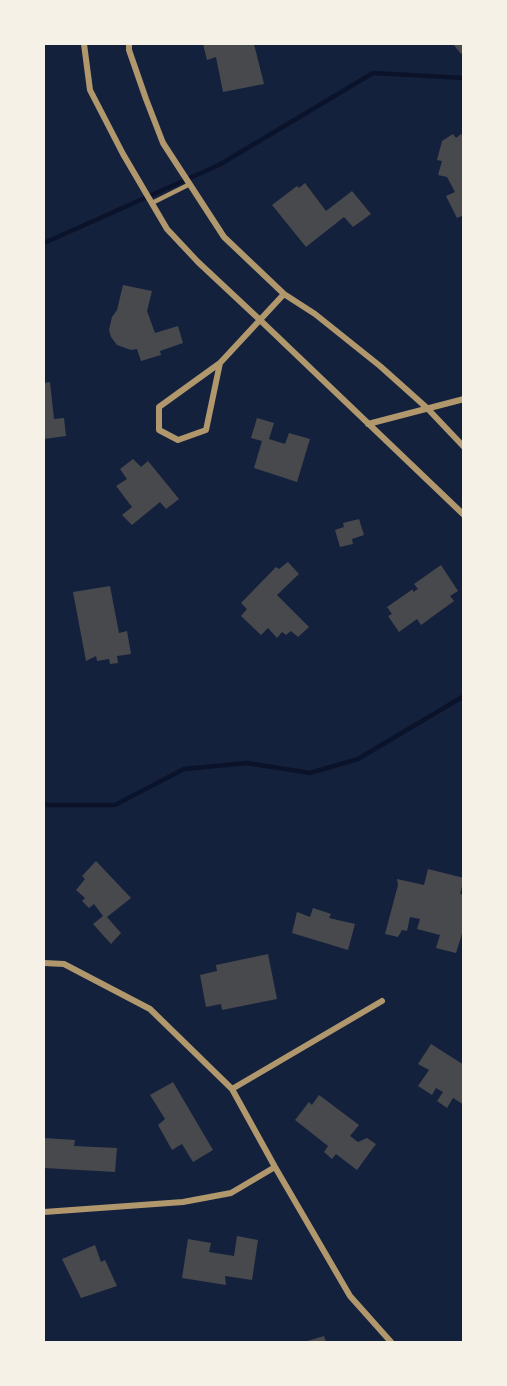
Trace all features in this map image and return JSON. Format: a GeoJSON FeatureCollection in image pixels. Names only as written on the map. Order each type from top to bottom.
{"type":"FeatureCollection","features":[{"type":"Feature","properties":{"kind":"street"},"geometry":{"type":"LineString","coordinates":[[84,44],[90,90],[123,154],[167,229],[190,254],[464,515]]}},
{"type":"Feature","properties":{"kind":"street"},"geometry":{"type":"LineString","coordinates":[[129,44],[129,50],[163,143],[224,237],[284,294],[315,314],[380,366],[427,408],[464,447]]}},
{"type":"Feature","properties":{"kind":"street"},"geometry":{"type":"LineString","coordinates":[[220,363],[206,430],[178,440],[159,430],[159,407],[220,363],[284,294]]}},
{"type":"Feature","properties":{"kind":"street"},"geometry":{"type":"LineString","coordinates":[[368,424],[464,399]]}},
{"type":"Feature","properties":{"kind":"street"},"geometry":{"type":"LineString","coordinates":[[44,963],[64,964],[150,1009],[232,1089],[350,1296],[391,1342]]}},
{"type":"Feature","properties":{"kind":"street"},"geometry":{"type":"LineString","coordinates":[[232,1089],[382,1001]]}},
{"type":"Feature","properties":{"kind":"street"},"geometry":{"type":"LineString","coordinates":[[44,1212],[183,1202],[231,1193],[275,1167]]}},
{"type":"Feature","properties":{"kind":"lane"},"geometry":{"type":"LineString","coordinates":[[152,203],[190,184]]}},
{"type":"Feature","properties":{"kind":"building"},"geometry":{"type":"Polygon","coordinates":[[[203,44],[254,44],[264,84],[223,92],[216,57],[207,60],[203,44]]]}},
{"type":"Feature","properties":{"kind":"building"},"geometry":{"type":"Polygon","coordinates":[[[453,44],[464,44],[464,52],[461,54],[453,44]]]}},
{"type":"Feature","properties":{"kind":"building"},"geometry":{"type":"Polygon","coordinates":[[[453,134],[456,138],[461,134],[464,139],[464,215],[457,218],[446,196],[455,192],[447,177],[438,175],[442,161],[437,160],[442,141],[453,134]]]}},
{"type":"Feature","properties":{"kind":"building"},"geometry":{"type":"Polygon","coordinates":[[[305,183],[326,211],[352,191],[371,214],[353,227],[344,217],[306,247],[272,205],[297,186],[299,188],[305,183]]]}},
{"type":"Feature","properties":{"kind":"building"},"geometry":{"type":"Polygon","coordinates":[[[123,285],[152,291],[147,311],[155,333],[178,326],[183,343],[160,351],[161,355],[141,361],[137,349],[131,350],[117,345],[109,330],[123,285]]]}},
{"type":"Feature","properties":{"kind":"building"},"geometry":{"type":"Polygon","coordinates":[[[50,382],[54,419],[64,418],[66,436],[44,439],[44,383],[50,382]]]}},
{"type":"Feature","properties":{"kind":"building"},"geometry":{"type":"Polygon","coordinates":[[[257,418],[274,423],[269,439],[285,444],[289,433],[310,439],[297,482],[254,468],[262,441],[251,438],[257,418]]]}},
{"type":"Feature","properties":{"kind":"building"},"geometry":{"type":"Polygon","coordinates":[[[133,459],[141,467],[148,461],[179,499],[166,509],[160,502],[132,525],[122,515],[132,507],[116,486],[127,479],[120,469],[133,459]]]}},
{"type":"Feature","properties":{"kind":"building"},"geometry":{"type":"Polygon","coordinates":[[[359,519],[364,535],[352,539],[353,544],[340,547],[335,530],[344,527],[343,523],[359,519]]]}},
{"type":"Feature","properties":{"kind":"building"},"geometry":{"type":"Polygon","coordinates":[[[288,562],[299,574],[277,595],[309,627],[298,637],[291,631],[286,635],[282,632],[277,638],[268,628],[261,635],[241,616],[247,609],[241,603],[276,567],[279,569],[288,562]]]}},
{"type":"Feature","properties":{"kind":"building"},"geometry":{"type":"Polygon","coordinates":[[[441,565],[458,591],[450,596],[454,601],[421,625],[417,619],[399,632],[388,616],[392,614],[387,607],[413,589],[413,592],[418,589],[414,584],[441,565]]]}},
{"type":"Feature","properties":{"kind":"building"},"geometry":{"type":"Polygon","coordinates":[[[110,586],[119,633],[127,631],[131,654],[117,656],[118,663],[110,664],[109,659],[97,661],[96,656],[86,661],[73,592],[110,586]]]}},
{"type":"Feature","properties":{"kind":"building"},"geometry":{"type":"Polygon","coordinates":[[[96,861],[131,898],[107,917],[121,933],[111,944],[93,924],[103,916],[94,904],[89,908],[82,901],[85,898],[76,890],[85,879],[82,876],[96,861]]]}},
{"type":"Feature","properties":{"kind":"building"},"geometry":{"type":"Polygon","coordinates":[[[428,869],[464,878],[460,894],[464,895],[464,927],[456,953],[436,948],[440,935],[417,929],[420,919],[410,917],[407,931],[402,930],[398,937],[385,934],[398,885],[397,879],[424,885],[428,869]]]}},
{"type":"Feature","properties":{"kind":"building"},"geometry":{"type":"Polygon","coordinates":[[[313,908],[331,914],[329,918],[355,924],[348,950],[292,933],[297,912],[310,917],[313,908]]]}},
{"type":"Feature","properties":{"kind":"building"},"geometry":{"type":"Polygon","coordinates":[[[268,954],[277,999],[222,1010],[221,1004],[206,1007],[200,975],[217,971],[216,965],[268,954]]]}},
{"type":"Feature","properties":{"kind":"building"},"geometry":{"type":"Polygon","coordinates":[[[431,1044],[464,1065],[464,1105],[453,1098],[447,1108],[437,1101],[443,1092],[436,1088],[432,1095],[418,1086],[429,1070],[418,1064],[431,1044]]]}},
{"type":"Feature","properties":{"kind":"building"},"geometry":{"type":"Polygon","coordinates":[[[173,1082],[213,1150],[193,1162],[182,1144],[172,1150],[158,1125],[165,1119],[150,1095],[173,1082]]]}},
{"type":"Feature","properties":{"kind":"building"},"geometry":{"type":"Polygon","coordinates":[[[319,1095],[359,1125],[350,1136],[358,1142],[367,1138],[376,1144],[357,1170],[336,1154],[332,1159],[324,1152],[328,1146],[295,1120],[309,1102],[312,1105],[319,1095]]]}},
{"type":"Feature","properties":{"kind":"building"},"geometry":{"type":"Polygon","coordinates":[[[44,1138],[75,1140],[74,1146],[117,1148],[115,1172],[44,1168],[44,1138]]]}},
{"type":"Feature","properties":{"kind":"building"},"geometry":{"type":"Polygon","coordinates":[[[237,1236],[258,1240],[252,1280],[225,1276],[226,1285],[182,1278],[188,1239],[211,1243],[209,1252],[234,1256],[237,1236]]]}},
{"type":"Feature","properties":{"kind":"building"},"geometry":{"type":"Polygon","coordinates":[[[95,1245],[101,1262],[105,1260],[117,1286],[81,1298],[62,1259],[95,1245]]]}},
{"type":"Feature","properties":{"kind":"building"},"geometry":{"type":"Polygon","coordinates":[[[324,1336],[326,1342],[304,1342],[324,1336]]]}},
{"type":"Feature","properties":{"kind":"waterway"},"geometry":{"type":"LineString","coordinates":[[44,243],[219,165],[373,73],[464,78]]}},
{"type":"Feature","properties":{"kind":"waterway"},"geometry":{"type":"LineString","coordinates":[[44,803],[47,805],[115,805],[184,769],[247,763],[310,773],[358,759],[464,696]]}}]}
